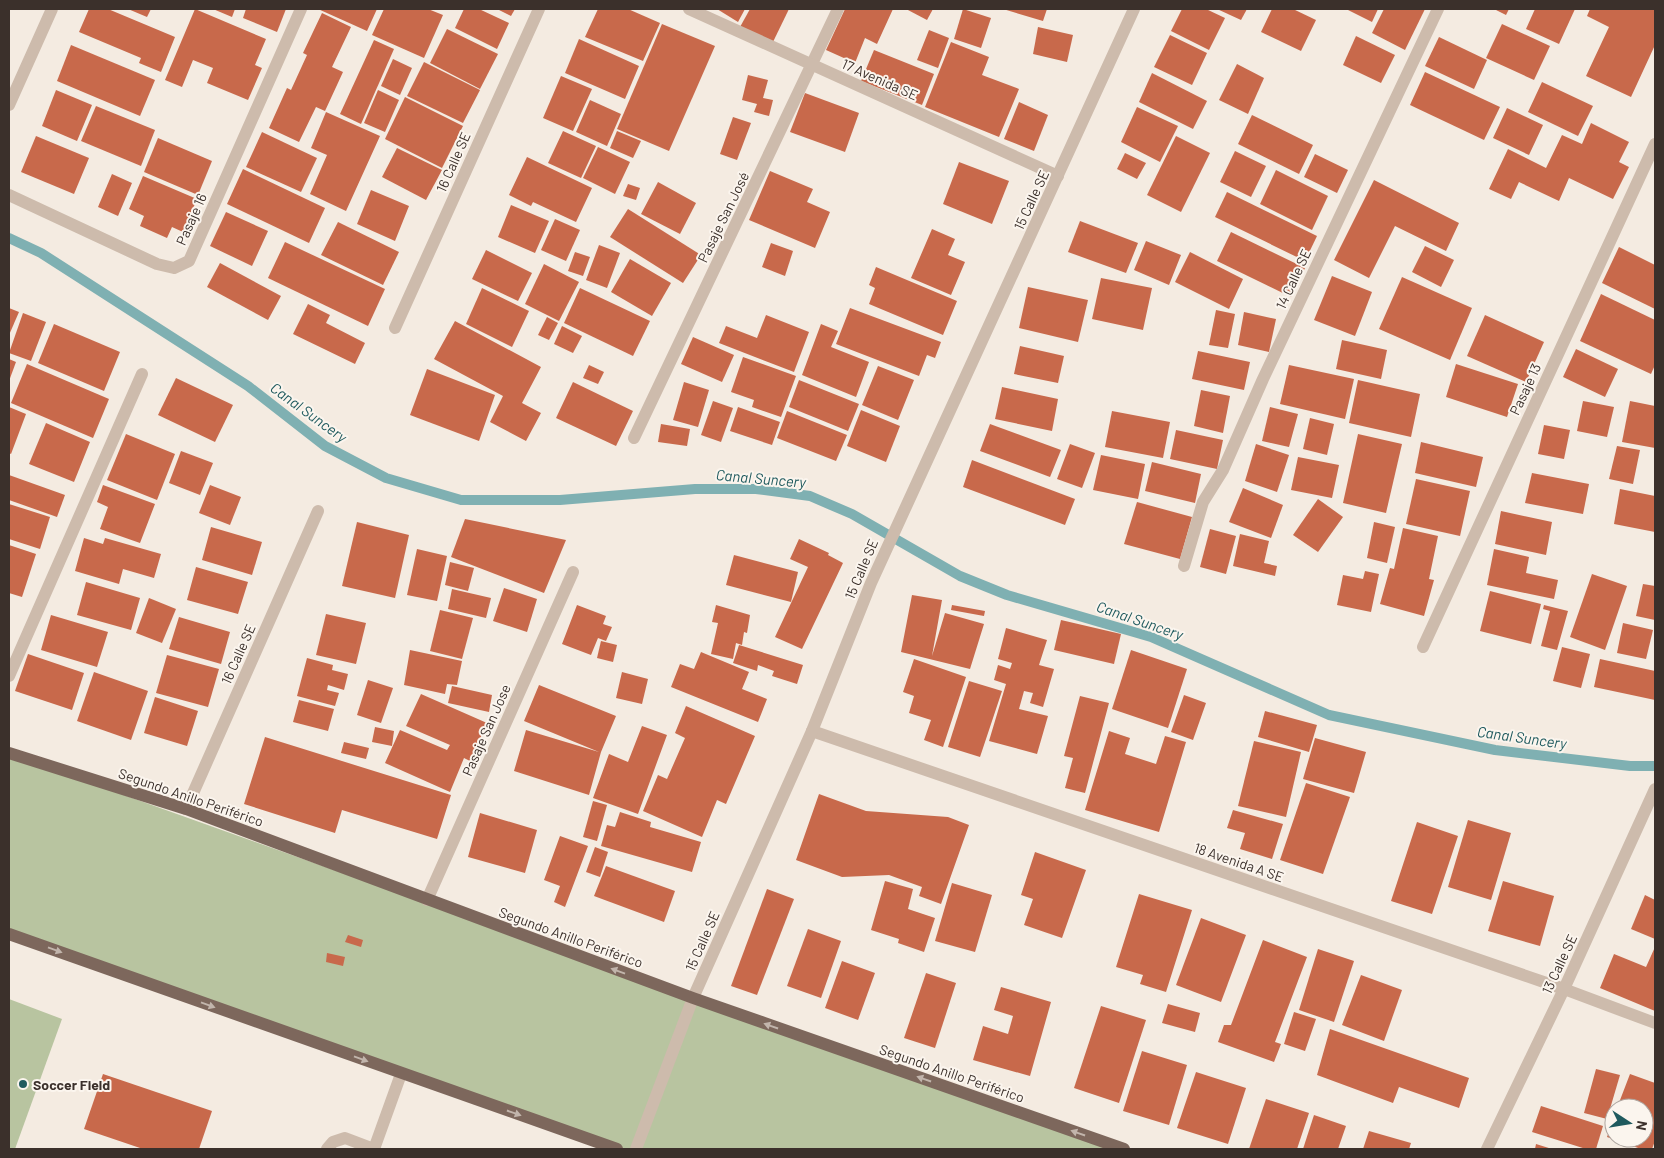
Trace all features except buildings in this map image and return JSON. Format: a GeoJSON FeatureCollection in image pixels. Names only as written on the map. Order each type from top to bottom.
{"type":"FeatureCollection","features":[{"type":"Feature","properties":{"kind":"main road","name":"Segundo Anillo Periférico"},"geometry":{"type":"LineString","coordinates":[[9,752],[186,809],[424,896],[427,900],[692,998],[1124,1149]]}},
{"type":"Feature","properties":{"kind":"main road"},"geometry":{"type":"LineString","coordinates":[[9,934],[617,1149]]}},
{"type":"Feature","properties":{"kind":"street"},"geometry":{"type":"LineString","coordinates":[[9,105],[52,9]]}},
{"type":"Feature","properties":{"kind":"street","name":"Pasaje 16"},"geometry":{"type":"LineString","coordinates":[[9,195],[157,264],[174,268],[189,261],[301,9]]}},
{"type":"Feature","properties":{"kind":"street","name":"16 Calle SE"},"geometry":{"type":"LineString","coordinates":[[395,328],[539,9]]}},
{"type":"Feature","properties":{"kind":"street","name":"17 Avenida SE"},"geometry":{"type":"LineString","coordinates":[[689,9],[1058,176]]}},
{"type":"Feature","properties":{"kind":"street","name":"Pasaje San José"},"geometry":{"type":"LineString","coordinates":[[634,438],[838,9]]}},
{"type":"Feature","properties":{"kind":"street","name":"15 Calle SE"},"geometry":{"type":"LineString","coordinates":[[636,1149],[692,998],[812,731],[871,583],[1134,9]]}},
{"type":"Feature","properties":{"kind":"street","name":"14 Calle SE"},"geometry":{"type":"LineString","coordinates":[[1184,566],[1203,502],[1223,470],[1263,379],[1438,9]]}},
{"type":"Feature","properties":{"kind":"street","name":"Pasaje 13"},"geometry":{"type":"LineString","coordinates":[[1423,647],[1655,144]]}},
{"type":"Feature","properties":{"kind":"street"},"geometry":{"type":"LineString","coordinates":[[9,676],[142,374]]}},
{"type":"Feature","properties":{"kind":"street","name":"16 Calle SE"},"geometry":{"type":"LineString","coordinates":[[186,809],[318,511]]}},
{"type":"Feature","properties":{"kind":"street","name":"Pasaje San Jose"},"geometry":{"type":"LineString","coordinates":[[427,900],[573,572]]}},
{"type":"Feature","properties":{"kind":"street","name":"18 Avenida A SE"},"geometry":{"type":"LineString","coordinates":[[812,731],[1655,1023]]}},
{"type":"Feature","properties":{"kind":"street","name":"13 Calle SE"},"geometry":{"type":"LineString","coordinates":[[1487,1149],[1564,990],[1655,789]]}},
{"type":"Feature","properties":{"kind":"street"},"geometry":{"type":"LineString","coordinates":[[327,1149],[333,1142],[345,1138],[374,1149],[401,1074]]}},
{"type":"Feature","properties":{"kind":"green space"},"geometry":{"type":"Polygon","coordinates":[[[9,754],[1116,1149],[617,1149],[9,932],[9,754]]]}},
{"type":"Feature","properties":{"kind":"green space","name":"Soccer Field"},"geometry":{"type":"Polygon","coordinates":[[[9,999],[62,1019],[15,1149],[9,1149],[9,999]]]}},
{"type":"Feature","properties":{"kind":"waterway","name":"Canal Suncery"},"geometry":{"type":"LineString","coordinates":[[9,238],[41,253],[248,386],[325,446],[386,478],[461,500],[560,500],[695,489],[756,489],[810,496],[852,514],[960,576],[1007,595],[1151,637],[1329,715],[1495,750],[1630,766],[1655,766]]}},
{"type":"Feature","properties":{"kind":"place","name":"Soccer Field"},"geometry":{"type":"Point","coordinates":[23,1084]}}]}
